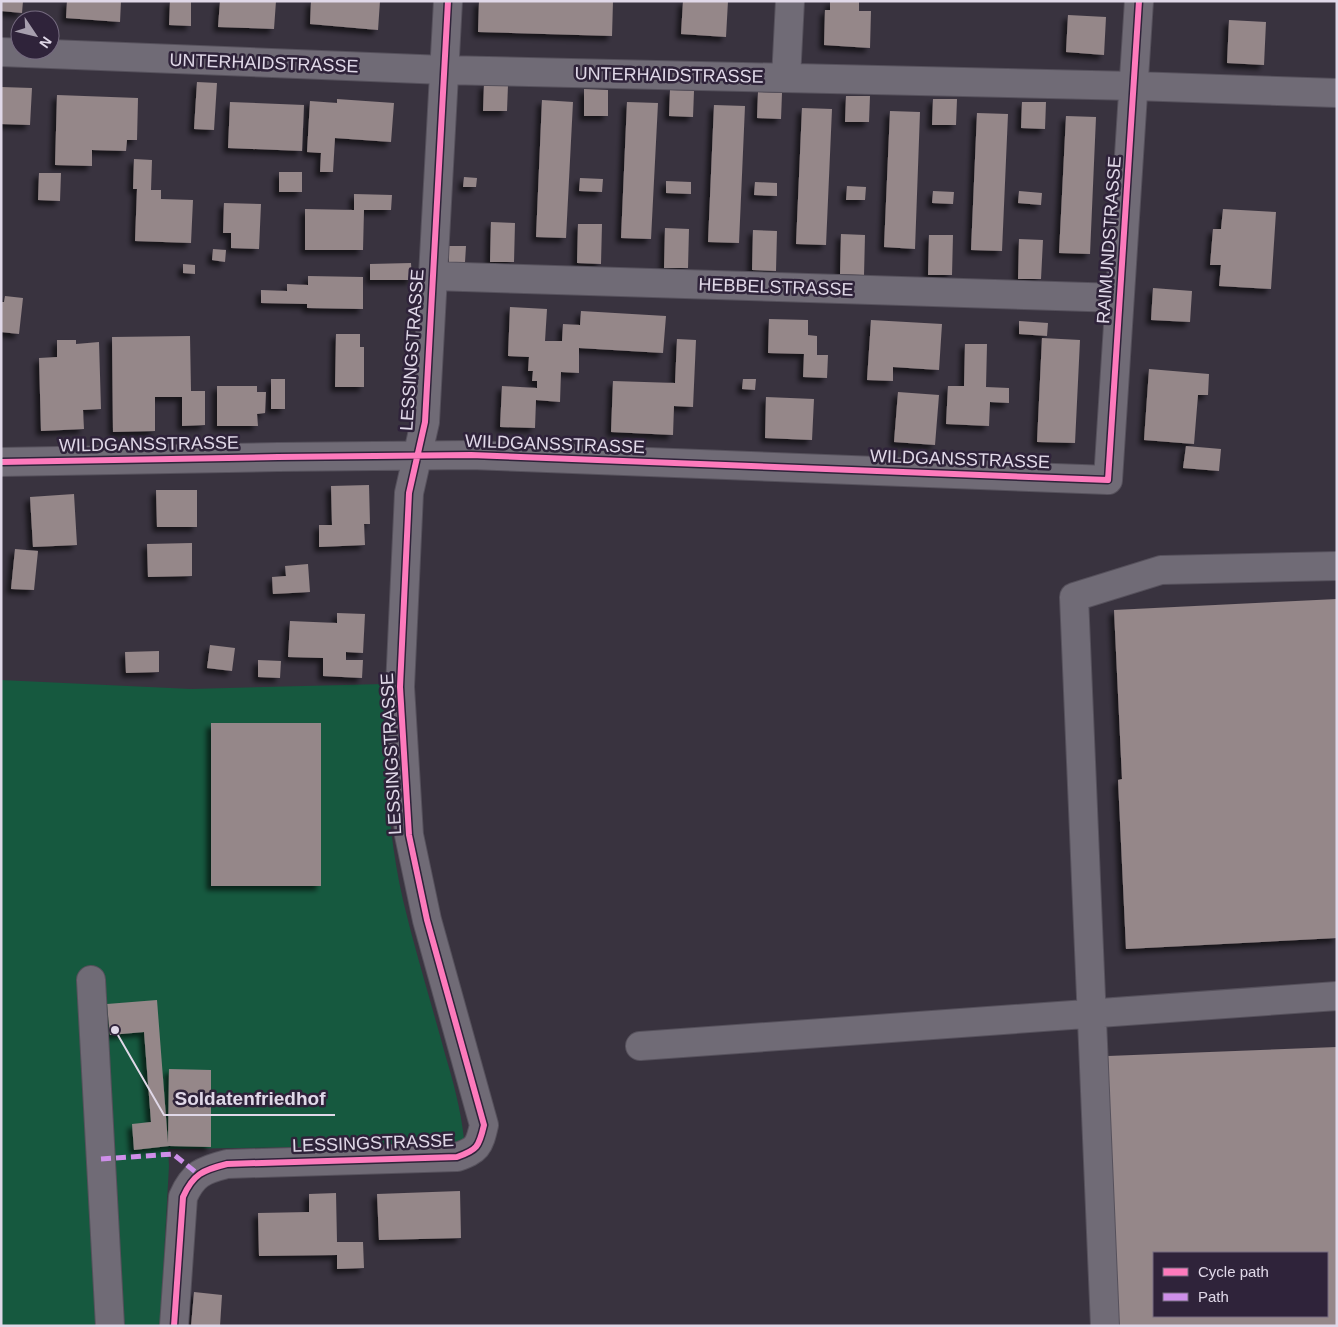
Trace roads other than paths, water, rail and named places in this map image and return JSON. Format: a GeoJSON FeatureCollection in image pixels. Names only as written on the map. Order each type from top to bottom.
{"type":"FeatureCollection","features":[{"type":"Feature","properties":{"kind":"street","name":"LESSINGSTRASSE"},"geometry":{"type":"LineString","coordinates":[[174,1326],[183,1197],[188,1184],[198,1174],[227,1164],[456,1157],[474,1151],[480,1141],[484,1126],[427,920],[409,835],[400,686],[409,493],[425,422],[448,1]]}},
{"type":"Feature","properties":{"kind":"street"},"geometry":{"type":"LineString","coordinates":[[786,78],[790,1]]}},
{"type":"Feature","properties":{"kind":"street","name":"RAIMUNDSTRASSE"},"geometry":{"type":"LineString","coordinates":[[1108,480],[1139,1]]}},
{"type":"Feature","properties":{"kind":"street","name":"UNTERHAIDSTRASSE"},"geometry":{"type":"LineString","coordinates":[[1,52],[444,70],[1134,86],[1337,93]]}},
{"type":"Feature","properties":{"kind":"street","name":"HEBBELSTRASSE"},"geometry":{"type":"LineString","coordinates":[[433,276],[1120,298]]}},
{"type":"Feature","properties":{"kind":"street","name":"WILDGANSSTRASSE"},"geometry":{"type":"LineString","coordinates":[[1,462],[471,456],[1108,480]]}},
{"type":"Feature","properties":{"kind":"street"},"geometry":{"type":"LineString","coordinates":[[1105,1326],[1074,597],[1160,570],[1337,566]]}},
{"type":"Feature","properties":{"kind":"street"},"geometry":{"type":"LineString","coordinates":[[91,980],[110,1326]]}},
{"type":"Feature","properties":{"kind":"street"},"geometry":{"type":"LineString","coordinates":[[640,1046],[1337,996]]}},
{"type":"Feature","properties":{"kind":"place","name":"Soldatenfriedhof"},"geometry":{"type":"Point","coordinates":[115,1030]}}]}
